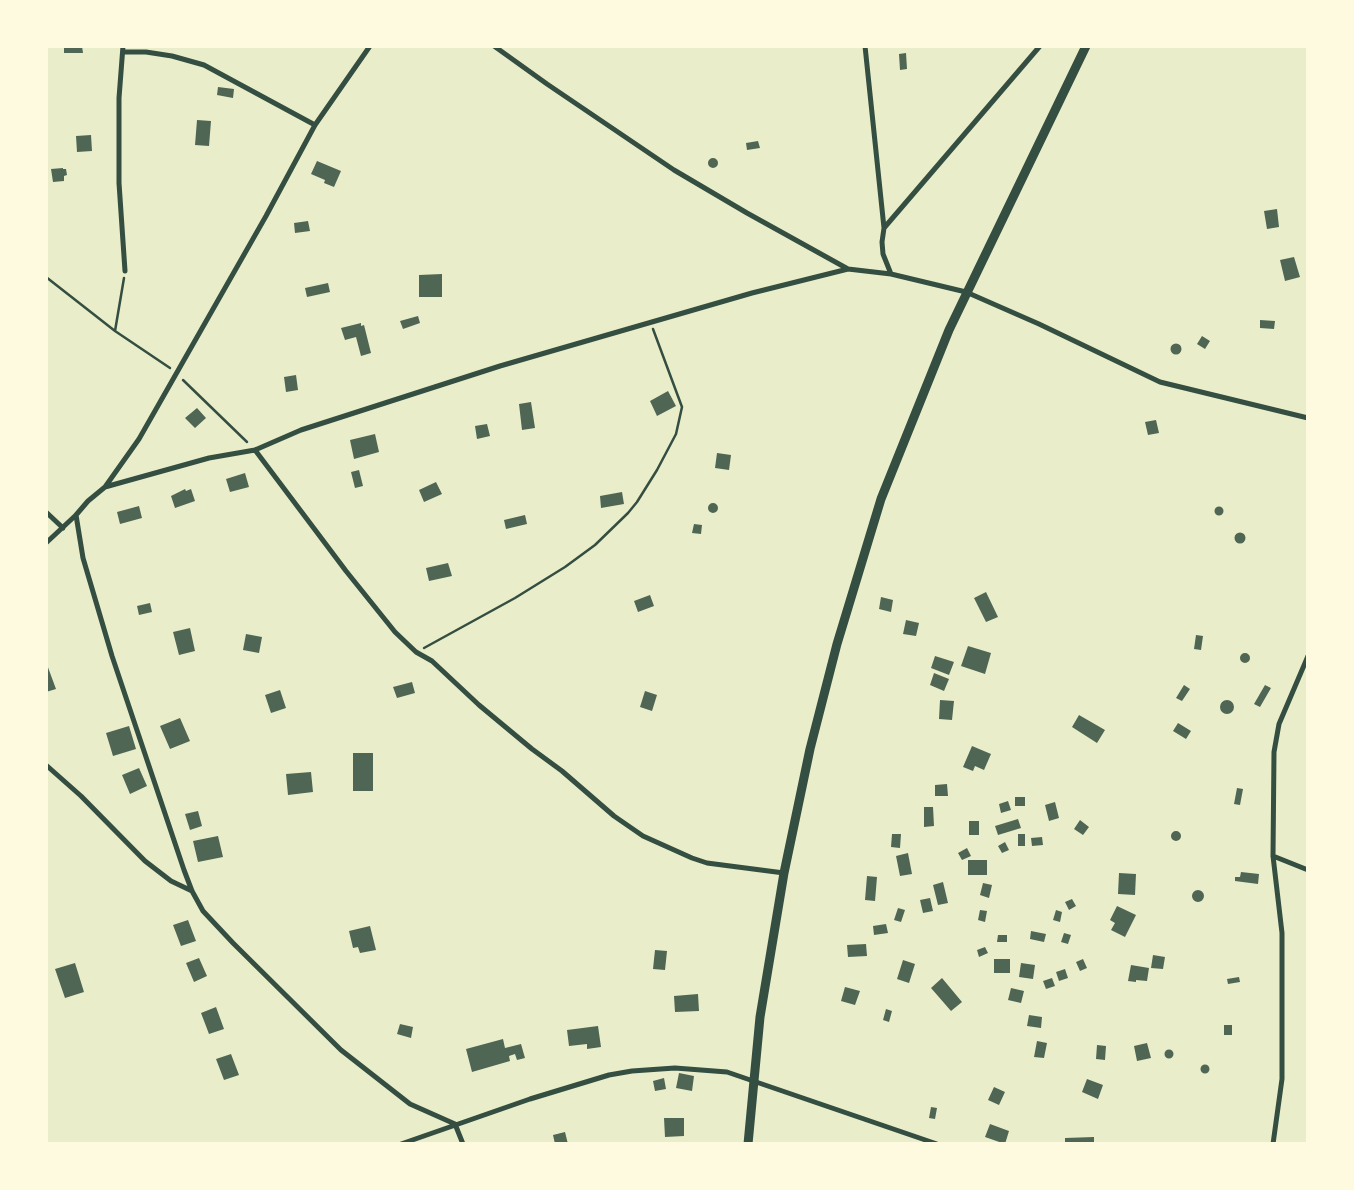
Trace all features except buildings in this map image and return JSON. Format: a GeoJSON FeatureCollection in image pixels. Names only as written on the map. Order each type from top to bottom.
{"type":"FeatureCollection","features":[{"type":"Feature","properties":{"kind":"street"},"geometry":{"type":"LineString","coordinates":[[46,543],[88,501],[105,487],[139,439],[266,216],[315,125],[370,46]]}},
{"type":"Feature","properties":{"kind":"street"},"geometry":{"type":"LineString","coordinates":[[494,46],[674,170],[848,269]]}},
{"type":"Feature","properties":{"kind":"street"},"geometry":{"type":"LineString","coordinates":[[865,46],[884,228],[882,242],[890,274]]}},
{"type":"Feature","properties":{"kind":"street"},"geometry":{"type":"LineString","coordinates":[[884,228],[1040,46]]}},
{"type":"Feature","properties":{"kind":"street"},"geometry":{"type":"LineString","coordinates":[[748,1144],[760,1017],[784,873],[810,749],[837,644],[881,499],[966,292],[1086,46]]}},
{"type":"Feature","properties":{"kind":"street"},"geometry":{"type":"LineString","coordinates":[[125,271],[119,183],[119,98],[123,49],[172,56],[204,65],[315,125]]}},
{"type":"Feature","properties":{"kind":"street"},"geometry":{"type":"LineString","coordinates":[[105,487],[209,458],[255,450],[301,430],[500,366],[762,290],[848,269],[890,274],[966,292],[1160,382],[1308,418]]}},
{"type":"Feature","properties":{"kind":"street"},"geometry":{"type":"LineString","coordinates":[[255,450],[346,572],[395,632],[416,652],[432,661],[479,705],[562,771],[614,816],[642,836],[676,852],[707,863],[784,873]]}},
{"type":"Feature","properties":{"kind":"street"},"geometry":{"type":"LineString","coordinates":[[46,512],[63,528]]}},
{"type":"Feature","properties":{"kind":"street"},"geometry":{"type":"LineString","coordinates":[[76,515],[83,558],[112,656],[192,891],[203,911],[233,944],[341,1050],[410,1104],[455,1124],[463,1144]]}},
{"type":"Feature","properties":{"kind":"street"},"geometry":{"type":"LineString","coordinates":[[1273,1144],[1282,1079],[1282,934],[1273,856],[1274,752],[1279,724],[1308,656]]}},
{"type":"Feature","properties":{"kind":"street"},"geometry":{"type":"LineString","coordinates":[[46,765],[81,796],[145,861],[171,881],[192,891]]}},
{"type":"Feature","properties":{"kind":"street"},"geometry":{"type":"LineString","coordinates":[[1273,856],[1308,870]]}},
{"type":"Feature","properties":{"kind":"street"},"geometry":{"type":"LineString","coordinates":[[401,1144],[455,1124],[601,1078],[632,1071],[696,1068],[727,1072],[937,1144]]}},
{"type":"Feature","properties":{"kind":"path"},"geometry":{"type":"LineString","coordinates":[[115,331],[125,271]]}},
{"type":"Feature","properties":{"kind":"path"},"geometry":{"type":"LineString","coordinates":[[46,277],[115,331],[176,373],[255,450]]}},
{"type":"Feature","properties":{"kind":"path"},"geometry":{"type":"LineString","coordinates":[[416,652],[515,598],[565,567],[607,534],[637,502],[676,434],[682,407],[658,346],[651,322]]}}]}
